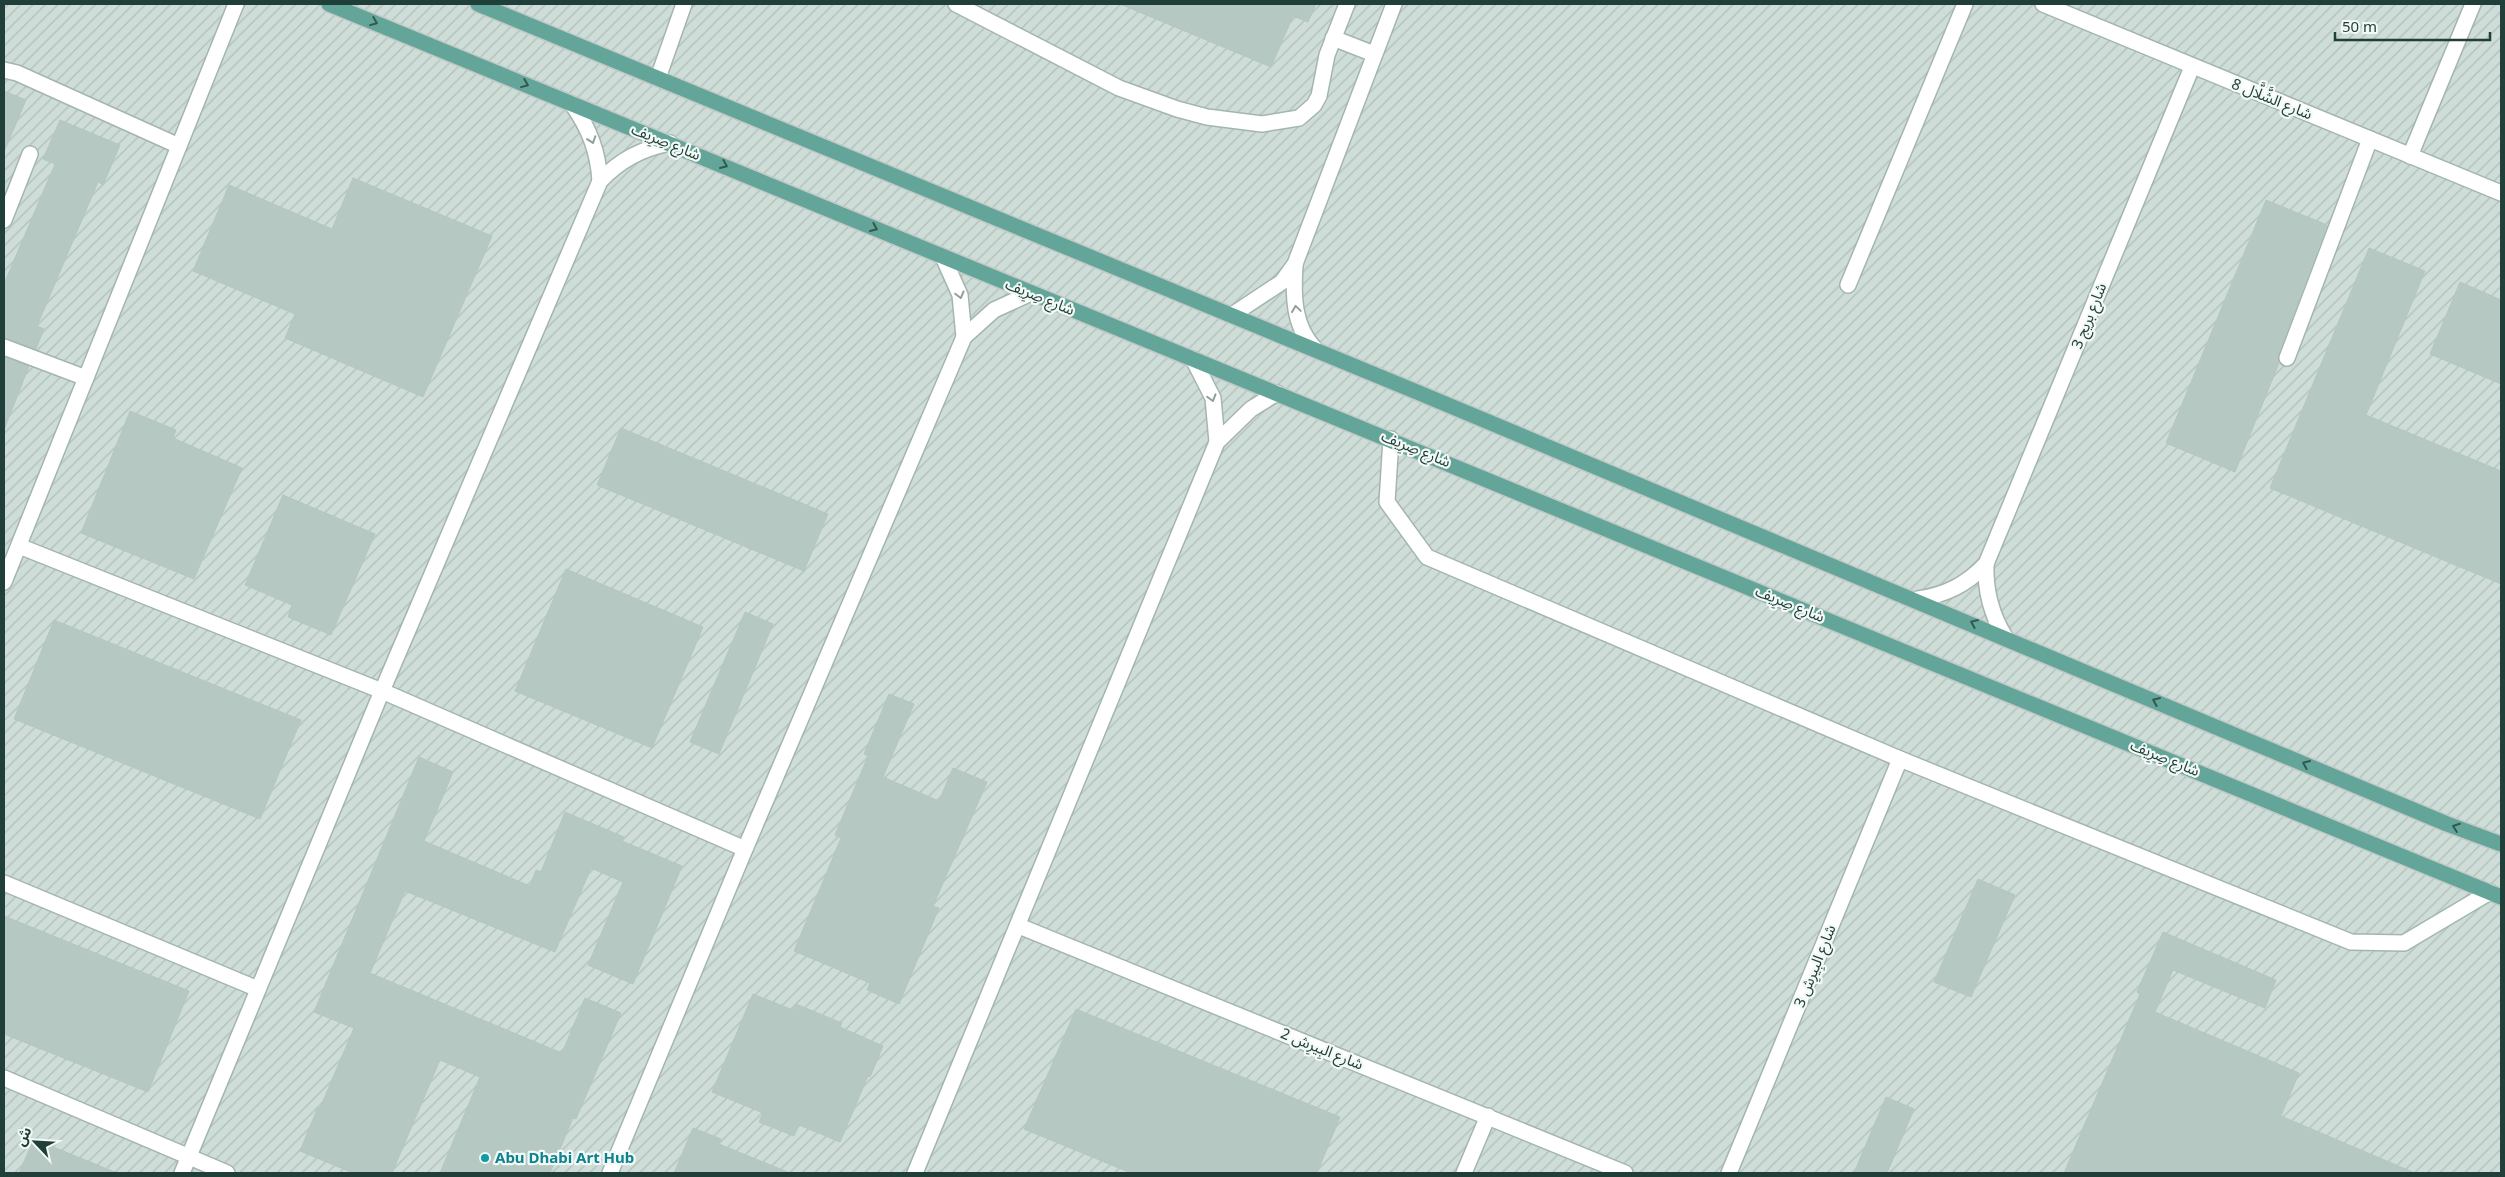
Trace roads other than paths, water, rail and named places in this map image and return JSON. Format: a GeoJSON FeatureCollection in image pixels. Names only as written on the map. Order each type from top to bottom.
{"type":"FeatureCollection","features":[{"type":"Feature","properties":{"kind":"main road","name":"شارع صِرِيف"},"geometry":{"type":"LineString","coordinates":[[329,4],[2495,894]]}},
{"type":"Feature","properties":{"kind":"main road"},"geometry":{"type":"LineString","coordinates":[[478,4],[2005,636],[2438,820],[2501,844]]}},
{"type":"Feature","properties":{"kind":"street"},"geometry":{"type":"LineString","coordinates":[[4,582],[236,4]]}},
{"type":"Feature","properties":{"kind":"street"},"geometry":{"type":"LineString","coordinates":[[658,78],[684,4]]}},
{"type":"Feature","properties":{"kind":"street"},"geometry":{"type":"LineString","coordinates":[[956,4],[1119,88],[1177,109],[1238,123],[1262,124],[1289,121],[1307,113],[1319,96],[1323,68],[1347,4]]}},
{"type":"Feature","properties":{"kind":"street"},"geometry":{"type":"LineString","coordinates":[[1232,315],[1282,282],[1295,264],[1394,4]]}},
{"type":"Feature","properties":{"kind":"street"},"geometry":{"type":"LineString","coordinates":[[1848,284],[1965,4]]}},
{"type":"Feature","properties":{"kind":"street","name":"شارع الشَّلَّال 8"},"geometry":{"type":"LineString","coordinates":[[2043,4],[2501,193]]}},
{"type":"Feature","properties":{"kind":"street"},"geometry":{"type":"LineString","coordinates":[[2410,156],[2472,4]]}},
{"type":"Feature","properties":{"kind":"street"},"geometry":{"type":"LineString","coordinates":[[1333,38],[1374,54]]}},
{"type":"Feature","properties":{"kind":"street","name":"شارع بريج 3"},"geometry":{"type":"LineString","coordinates":[[1918,600],[1955,589],[1967,582],[1986,564],[2192,67]]}},
{"type":"Feature","properties":{"kind":"street"},"geometry":{"type":"LineString","coordinates":[[4,70],[18,73],[179,146]]}},
{"type":"Feature","properties":{"kind":"street"},"geometry":{"type":"LineString","coordinates":[[572,104],[590,132],[599,164],[600,180]]}},
{"type":"Feature","properties":{"kind":"street"},"geometry":{"type":"LineString","coordinates":[[2287,358],[2370,139]]}},
{"type":"Feature","properties":{"kind":"street"},"geometry":{"type":"LineString","coordinates":[[182,1173],[382,691],[600,180],[624,159],[646,149],[670,143]]}},
{"type":"Feature","properties":{"kind":"street"},"geometry":{"type":"LineString","coordinates":[[4,220],[30,154]]}},
{"type":"Feature","properties":{"kind":"street"},"geometry":{"type":"LineString","coordinates":[[943,257],[960,295],[964,336]]}},
{"type":"Feature","properties":{"kind":"street"},"geometry":{"type":"LineString","coordinates":[[1295,264],[1293,290],[1297,317],[1304,338],[1314,349]]}},
{"type":"Feature","properties":{"kind":"street"},"geometry":{"type":"LineString","coordinates":[[610,1173],[745,849],[964,336],[994,310],[1031,293]]}},
{"type":"Feature","properties":{"kind":"street"},"geometry":{"type":"LineString","coordinates":[[4,347],[86,378]]}},
{"type":"Feature","properties":{"kind":"street"},"geometry":{"type":"LineString","coordinates":[[1193,359],[1212,398],[1217,442]]}},
{"type":"Feature","properties":{"kind":"street"},"geometry":{"type":"LineString","coordinates":[[915,1173],[1019,926],[1217,442],[1245,414],[1277,393]]}},
{"type":"Feature","properties":{"kind":"street"},"geometry":{"type":"LineString","coordinates":[[1391,439],[1387,502],[1427,557],[1900,759],[2350,942],[2404,943],[2495,894]]}},
{"type":"Feature","properties":{"kind":"street"},"geometry":{"type":"LineString","coordinates":[[19,546],[382,691],[745,849]]}},
{"type":"Feature","properties":{"kind":"street","name":"شارع بريج 3"},"geometry":{"type":"LineString","coordinates":[[1986,564],[1988,595],[1997,624],[2005,636]]}},
{"type":"Feature","properties":{"kind":"street","name":"شارع البِيرِش 3"},"geometry":{"type":"LineString","coordinates":[[1729,1173],[1900,759]]}},
{"type":"Feature","properties":{"kind":"street"},"geometry":{"type":"LineString","coordinates":[[4,882],[258,989]]}},
{"type":"Feature","properties":{"kind":"street","name":"شارع البِيرِش 2"},"geometry":{"type":"LineString","coordinates":[[1019,926],[1625,1173]]}},
{"type":"Feature","properties":{"kind":"street"},"geometry":{"type":"LineString","coordinates":[[5,1081],[227,1173]]}},
{"type":"Feature","properties":{"kind":"street"},"geometry":{"type":"LineString","coordinates":[[1464,1173],[1488,1116]]}},
{"type":"Feature","properties":{"kind":"place","name":"Abu Dhabi Art Hub"},"geometry":{"type":"Point","coordinates":[485,1158]}}]}
